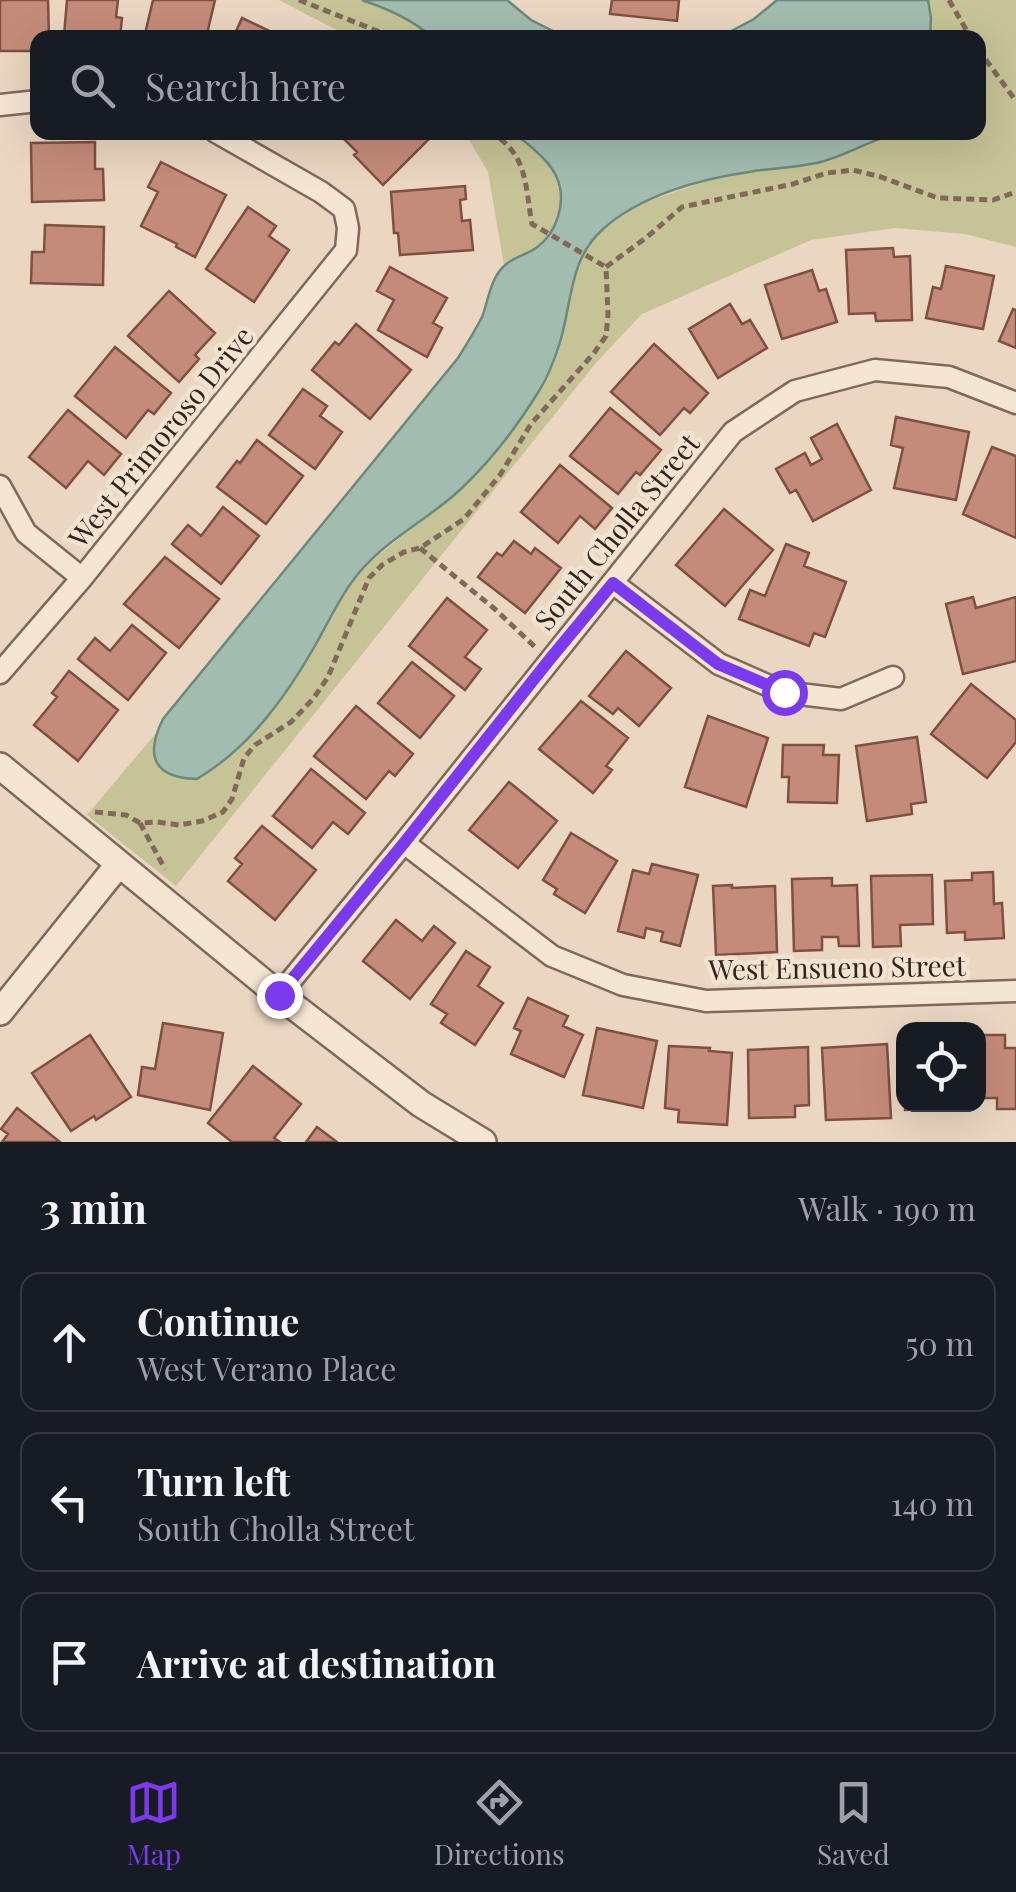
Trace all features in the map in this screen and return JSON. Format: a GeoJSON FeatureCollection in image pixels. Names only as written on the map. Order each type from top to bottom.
{"type":"FeatureCollection","features":[{"type":"Feature","properties":{"kind":"street"},"geometry":{"type":"LineString","coordinates":[[0,104],[30,102]]}},
{"type":"Feature","properties":{"kind":"street","name":"West Primoroso Drive"},"geometry":{"type":"LineString","coordinates":[[0,673],[82,578],[346,250],[348,228],[344,209],[230,140]]}},
{"type":"Feature","properties":{"kind":"street","name":"South Cholla Street"},"geometry":{"type":"LineString","coordinates":[[279,995],[733,432],[795,391],[875,370],[948,377],[1016,403]]}},
{"type":"Feature","properties":{"kind":"street"},"geometry":{"type":"LineString","coordinates":[[0,486],[26,533],[82,578]]}},
{"type":"Feature","properties":{"kind":"street"},"geometry":{"type":"LineString","coordinates":[[613,583],[718,664],[784,692],[841,699],[892,678]]}},
{"type":"Feature","properties":{"kind":"street"},"geometry":{"type":"LineString","coordinates":[[0,766],[279,995],[421,1104],[483,1142]]}},
{"type":"Feature","properties":{"kind":"street","name":"West Ensueno Street"},"geometry":{"type":"LineString","coordinates":[[404,843],[552,956],[623,985],[706,1002],[1016,990]]}},
{"type":"Feature","properties":{"kind":"street"},"geometry":{"type":"LineString","coordinates":[[0,1012],[118,866]]}},
{"type":"Feature","properties":{"kind":"path"},"geometry":{"type":"LineString","coordinates":[[300,0],[373,30]]}},
{"type":"Feature","properties":{"kind":"path"},"geometry":{"type":"LineString","coordinates":[[949,0],[966,30]]}},
{"type":"Feature","properties":{"kind":"path"},"geometry":{"type":"LineString","coordinates":[[986,60],[1016,101]]}},
{"type":"Feature","properties":{"kind":"path"},"geometry":{"type":"LineString","coordinates":[[502,140],[519,158],[532,224],[606,267]]}},
{"type":"Feature","properties":{"kind":"path"},"geometry":{"type":"LineString","coordinates":[[606,267],[682,207],[827,173],[853,170],[938,198],[992,200],[1016,192]]}},
{"type":"Feature","properties":{"kind":"path"},"geometry":{"type":"LineString","coordinates":[[140,823],[180,825],[223,812],[232,799],[244,758],[255,745],[292,722],[328,678],[368,578],[382,564],[420,548],[464,519],[500,475],[531,424],[606,336],[606,267]]}},
{"type":"Feature","properties":{"kind":"path"},"geometry":{"type":"LineString","coordinates":[[420,548],[550,659]]}},
{"type":"Feature","properties":{"kind":"path"},"geometry":{"type":"LineString","coordinates":[[88,812],[108,811],[140,823],[167,877]]}},
{"type":"Feature","properties":{"kind":"shaded area"},"geometry":{"type":"Polygon","coordinates":[[[279,0],[371,2],[423,30],[337,30],[279,0]]]}},
{"type":"Feature","properties":{"kind":"shaded area"},"geometry":{"type":"Polygon","coordinates":[[[362,0],[507,0],[531,20],[551,30],[423,30],[362,0]]]}},
{"type":"Feature","properties":{"kind":"shaded area"},"geometry":{"type":"Polygon","coordinates":[[[777,0],[928,0],[931,18],[930,30],[733,30],[777,0]]]}},
{"type":"Feature","properties":{"kind":"shaded area"},"geometry":{"type":"Polygon","coordinates":[[[928,0],[1016,0],[1016,247],[965,234],[895,228],[811,240],[642,314],[595,364],[176,886],[87,815],[157,732],[154,755],[318,640],[344,591],[366,565],[464,487],[560,341],[575,272],[602,230],[651,200],[707,181],[830,161],[874,140],[986,140],[986,30],[930,30],[928,0]]]}},
{"type":"Feature","properties":{"kind":"shaded area"},"geometry":{"type":"Polygon","coordinates":[[[469,140],[523,140],[551,170],[560,192],[559,215],[548,236],[504,265],[488,172],[469,140]]]}},
{"type":"Feature","properties":{"kind":"shaded area"},"geometry":{"type":"Polygon","coordinates":[[[523,140],[877,140],[816,163],[690,184],[634,208],[602,230],[577,268],[560,342],[548,374],[504,441],[452,497],[364,567],[292,683],[250,736],[197,779],[171,775],[157,763],[154,754],[163,719],[458,358],[482,317],[499,272],[510,261],[536,248],[555,226],[560,187],[544,159],[523,140]]]}},
{"type":"Feature","properties":{"kind":"building"},"geometry":{"type":"Polygon","coordinates":[[[0,0],[48,0],[49,30],[30,30],[30,51],[0,51],[0,0]]]}},
{"type":"Feature","properties":{"kind":"building"},"geometry":{"type":"Polygon","coordinates":[[[67,0],[118,0],[116,17],[122,18],[121,30],[64,30],[67,0]]]}},
{"type":"Feature","properties":{"kind":"building"},"geometry":{"type":"Polygon","coordinates":[[[153,0],[215,0],[208,30],[146,30],[153,0]]]}},
{"type":"Feature","properties":{"kind":"building"},"geometry":{"type":"Polygon","coordinates":[[[612,0],[679,0],[677,21],[610,14],[612,0]]]}},
{"type":"Feature","properties":{"kind":"building"},"geometry":{"type":"Polygon","coordinates":[[[242,18],[267,30],[237,30],[242,18]]]}},
{"type":"Feature","properties":{"kind":"building"},"geometry":{"type":"Polygon","coordinates":[[[345,140],[428,140],[383,185],[354,155],[357,152],[345,140]]]}},
{"type":"Feature","properties":{"kind":"building"},"geometry":{"type":"Polygon","coordinates":[[[95,142],[95,169],[103,169],[104,200],[32,202],[31,143],[95,142]]]}},
{"type":"Feature","properties":{"kind":"building"},"geometry":{"type":"Polygon","coordinates":[[[161,162],[226,195],[195,257],[141,226],[158,192],[148,187],[161,162]]]}},
{"type":"Feature","properties":{"kind":"building"},"geometry":{"type":"Polygon","coordinates":[[[465,186],[466,199],[460,200],[462,221],[470,220],[473,250],[400,255],[391,192],[465,186]]]}},
{"type":"Feature","properties":{"kind":"building"},"geometry":{"type":"Polygon","coordinates":[[[248,207],[276,226],[269,236],[289,250],[254,302],[206,269],[248,207]]]}},
{"type":"Feature","properties":{"kind":"building"},"geometry":{"type":"Polygon","coordinates":[[[45,225],[104,227],[103,285],[31,283],[32,252],[44,252],[45,225]]]}},
{"type":"Feature","properties":{"kind":"building"},"geometry":{"type":"Polygon","coordinates":[[[893,248],[894,257],[910,256],[912,320],[876,321],[875,313],[849,314],[846,250],[893,248]]]}},
{"type":"Feature","properties":{"kind":"building"},"geometry":{"type":"Polygon","coordinates":[[[946,266],[994,276],[983,329],[926,318],[933,287],[941,289],[946,266]]]}},
{"type":"Feature","properties":{"kind":"building"},"geometry":{"type":"Polygon","coordinates":[[[390,267],[447,298],[433,323],[442,328],[427,357],[378,330],[394,300],[377,291],[390,267]]]}},
{"type":"Feature","properties":{"kind":"building"},"geometry":{"type":"Polygon","coordinates":[[[812,270],[819,291],[826,289],[837,322],[782,339],[765,285],[812,270]]]}},
{"type":"Feature","properties":{"kind":"building"},"geometry":{"type":"Polygon","coordinates":[[[169,291],[215,333],[195,355],[199,359],[179,382],[128,336],[169,291]]]}},
{"type":"Feature","properties":{"kind":"building"},"geometry":{"type":"Polygon","coordinates":[[[730,304],[742,324],[750,320],[767,348],[718,378],[689,329],[730,304]]]}},
{"type":"Feature","properties":{"kind":"building"},"geometry":{"type":"Polygon","coordinates":[[[1013,309],[1016,310],[1016,348],[999,341],[1013,309]]]}},
{"type":"Feature","properties":{"kind":"building"},"geometry":{"type":"Polygon","coordinates":[[[356,324],[411,370],[370,419],[312,370],[356,324]]]}},
{"type":"Feature","properties":{"kind":"building"},"geometry":{"type":"Polygon","coordinates":[[[654,344],[708,393],[690,413],[684,408],[660,435],[611,392],[654,344]]]}},
{"type":"Feature","properties":{"kind":"building"},"geometry":{"type":"Polygon","coordinates":[[[115,347],[171,393],[154,414],[148,410],[126,438],[75,396],[115,347]]]}},
{"type":"Feature","properties":{"kind":"building"},"geometry":{"type":"Polygon","coordinates":[[[303,389],[327,406],[320,416],[342,432],[315,469],[269,435],[303,389]]]}},
{"type":"Feature","properties":{"kind":"building"},"geometry":{"type":"Polygon","coordinates":[[[610,408],[661,450],[618,494],[570,456],[610,408]]]}},
{"type":"Feature","properties":{"kind":"building"},"geometry":{"type":"Polygon","coordinates":[[[68,410],[121,454],[104,475],[88,461],[66,488],[29,457],[68,410]]]}},
{"type":"Feature","properties":{"kind":"building"},"geometry":{"type":"Polygon","coordinates":[[[896,417],[969,432],[956,500],[894,488],[903,448],[891,445],[896,417]]]}},
{"type":"Feature","properties":{"kind":"building"},"geometry":{"type":"Polygon","coordinates":[[[837,424],[871,490],[813,521],[796,490],[790,493],[776,469],[805,453],[811,465],[822,459],[811,438],[837,424]]]}},
{"type":"Feature","properties":{"kind":"building"},"geometry":{"type":"Polygon","coordinates":[[[257,440],[303,476],[266,524],[217,487],[257,440]]]}},
{"type":"Feature","properties":{"kind":"building"},"geometry":{"type":"Polygon","coordinates":[[[992,447],[1016,456],[1016,538],[963,514],[992,447]]]}},
{"type":"Feature","properties":{"kind":"building"},"geometry":{"type":"Polygon","coordinates":[[[560,465],[612,508],[595,529],[580,516],[558,543],[521,512],[560,465]]]}},
{"type":"Feature","properties":{"kind":"building"},"geometry":{"type":"Polygon","coordinates":[[[223,507],[259,536],[221,584],[172,544],[188,525],[201,536],[223,507]]]}},
{"type":"Feature","properties":{"kind":"building"},"geometry":{"type":"Polygon","coordinates":[[[724,509],[773,550],[725,606],[676,565],[724,509]]]}},
{"type":"Feature","properties":{"kind":"building"},"geometry":{"type":"Polygon","coordinates":[[[514,541],[531,554],[535,548],[561,568],[525,613],[478,577],[497,553],[502,556],[514,541]]]}},
{"type":"Feature","properties":{"kind":"building"},"geometry":{"type":"Polygon","coordinates":[[[786,544],[809,553],[804,566],[846,582],[825,637],[814,633],[809,646],[739,619],[750,590],[765,596],[786,544]]]}},
{"type":"Feature","properties":{"kind":"building"},"geometry":{"type":"Polygon","coordinates":[[[165,557],[219,599],[179,648],[124,604],[165,557]]]}},
{"type":"Feature","properties":{"kind":"building"},"geometry":{"type":"Polygon","coordinates":[[[973,597],[976,608],[1016,597],[1016,661],[963,674],[946,604],[973,597]]]}},
{"type":"Feature","properties":{"kind":"building"},"geometry":{"type":"Polygon","coordinates":[[[447,598],[487,630],[465,657],[481,669],[465,690],[409,646],[447,598]]]}},
{"type":"Feature","properties":{"kind":"building"},"geometry":{"type":"Polygon","coordinates":[[[132,625],[166,653],[128,700],[78,659],[95,638],[110,651],[132,625]]]}},
{"type":"Feature","properties":{"kind":"building"},"geometry":{"type":"Polygon","coordinates":[[[626,651],[671,688],[639,726],[618,708],[613,714],[589,696],[626,651]]]}},
{"type":"Feature","properties":{"kind":"building"},"geometry":{"type":"Polygon","coordinates":[[[412,662],[454,696],[420,738],[378,703],[412,662]]]}},
{"type":"Feature","properties":{"kind":"building"},"geometry":{"type":"Polygon","coordinates":[[[69,671],[118,710],[78,761],[34,725],[57,697],[52,693],[69,671]]]}},
{"type":"Feature","properties":{"kind":"building"},"geometry":{"type":"Polygon","coordinates":[[[971,684],[1016,720],[1016,742],[987,778],[931,734],[971,684]]]}},
{"type":"Feature","properties":{"kind":"building"},"geometry":{"type":"Polygon","coordinates":[[[581,701],[628,738],[606,766],[612,770],[593,793],[539,749],[581,701]]]}},
{"type":"Feature","properties":{"kind":"building"},"geometry":{"type":"Polygon","coordinates":[[[356,706],[413,754],[395,776],[389,771],[366,799],[314,756],[356,706]]]}},
{"type":"Feature","properties":{"kind":"building"},"geometry":{"type":"Polygon","coordinates":[[[708,716],[768,738],[746,807],[685,787],[708,716]]]}},
{"type":"Feature","properties":{"kind":"building"},"geometry":{"type":"Polygon","coordinates":[[[917,737],[926,802],[911,804],[912,814],[867,821],[856,746],[917,737]]]}},
{"type":"Feature","properties":{"kind":"building"},"geometry":{"type":"Polygon","coordinates":[[[783,745],[824,745],[823,755],[839,755],[837,803],[788,802],[789,777],[782,777],[783,745]]]}},
{"type":"Feature","properties":{"kind":"building"},"geometry":{"type":"Polygon","coordinates":[[[311,769],[365,813],[348,834],[333,822],[312,848],[273,816],[311,769]]]}},
{"type":"Feature","properties":{"kind":"building"},"geometry":{"type":"Polygon","coordinates":[[[509,782],[557,821],[518,868],[469,830],[509,782]]]}},
{"type":"Feature","properties":{"kind":"building"},"geometry":{"type":"Polygon","coordinates":[[[262,826],[316,870],[275,920],[228,881],[242,864],[235,858],[262,826]]]}},
{"type":"Feature","properties":{"kind":"building"},"geometry":{"type":"Polygon","coordinates":[[[571,833],[617,861],[585,913],[554,894],[557,889],[543,880],[571,833]]]}},
{"type":"Feature","properties":{"kind":"building"},"geometry":{"type":"Polygon","coordinates":[[[652,864],[698,875],[680,946],[661,941],[663,932],[646,928],[644,938],[618,931],[633,870],[649,874],[652,864]]]}},
{"type":"Feature","properties":{"kind":"building"},"geometry":{"type":"Polygon","coordinates":[[[993,872],[994,904],[1002,903],[1004,938],[965,940],[965,932],[947,933],[945,881],[972,880],[972,873],[993,872]]]}},
{"type":"Feature","properties":{"kind":"building"},"geometry":{"type":"Polygon","coordinates":[[[932,875],[933,924],[900,925],[901,946],[873,947],[871,876],[932,875]]]}},
{"type":"Feature","properties":{"kind":"building"},"geometry":{"type":"Polygon","coordinates":[[[832,878],[832,886],[857,885],[859,946],[839,946],[838,937],[822,937],[822,950],[794,951],[792,879],[832,878]]]}},
{"type":"Feature","properties":{"kind":"building"},"geometry":{"type":"Polygon","coordinates":[[[713,886],[775,886],[777,952],[716,955],[713,886]]]}},
{"type":"Feature","properties":{"kind":"building"},"geometry":{"type":"Polygon","coordinates":[[[396,920],[422,941],[434,926],[455,943],[410,999],[363,961],[396,920]]]}},
{"type":"Feature","properties":{"kind":"building"},"geometry":{"type":"Polygon","coordinates":[[[466,951],[490,967],[478,986],[503,1003],[475,1045],[441,1023],[447,1014],[431,1004],[466,951]]]}},
{"type":"Feature","properties":{"kind":"building"},"geometry":{"type":"Polygon","coordinates":[[[528,998],[568,1016],[563,1026],[583,1035],[564,1077],[511,1054],[521,1031],[514,1028],[528,998]]]}},
{"type":"Feature","properties":{"kind":"building"},"geometry":{"type":"Polygon","coordinates":[[[163,1023],[223,1033],[210,1110],[138,1095],[142,1067],[155,1069],[163,1023]]]}},
{"type":"Feature","properties":{"kind":"building"},"geometry":{"type":"Polygon","coordinates":[[[597,1028],[657,1041],[643,1108],[583,1095],[597,1028]]]}},
{"type":"Feature","properties":{"kind":"building"},"geometry":{"type":"Polygon","coordinates":[[[90,1035],[131,1097],[71,1131],[32,1073],[90,1035]]]}},
{"type":"Feature","properties":{"kind":"building"},"geometry":{"type":"Polygon","coordinates":[[[986,1035],[1005,1035],[1005,1048],[1016,1048],[1016,1109],[997,1109],[997,1098],[986,1098],[986,1035]]]}},
{"type":"Feature","properties":{"kind":"building"},"geometry":{"type":"Polygon","coordinates":[[[887,1044],[891,1118],[826,1120],[822,1048],[887,1044]]]}},
{"type":"Feature","properties":{"kind":"building"},"geometry":{"type":"Polygon","coordinates":[[[669,1046],[732,1053],[727,1125],[678,1122],[679,1110],[665,1108],[669,1046]]]}},
{"type":"Feature","properties":{"kind":"building"},"geometry":{"type":"Polygon","coordinates":[[[808,1047],[809,1105],[795,1106],[795,1117],[749,1118],[748,1050],[808,1047]]]}},
{"type":"Feature","properties":{"kind":"building"},"geometry":{"type":"Polygon","coordinates":[[[253,1066],[301,1104],[274,1138],[280,1142],[232,1142],[208,1123],[253,1066]]]}},
{"type":"Feature","properties":{"kind":"building"},"geometry":{"type":"Polygon","coordinates":[[[17,1108],[60,1142],[2,1142],[8,1134],[1,1129],[17,1108]]]}},
{"type":"Feature","properties":{"kind":"building"},"geometry":{"type":"Polygon","coordinates":[[[317,1127],[337,1142],[306,1142],[317,1127]]]}},
{"type":"Feature","properties":{"kind":"route"},"geometry":{"type":"LineString","coordinates":[[279,995],[613,583],[718,664],[784,692]]}}]}
